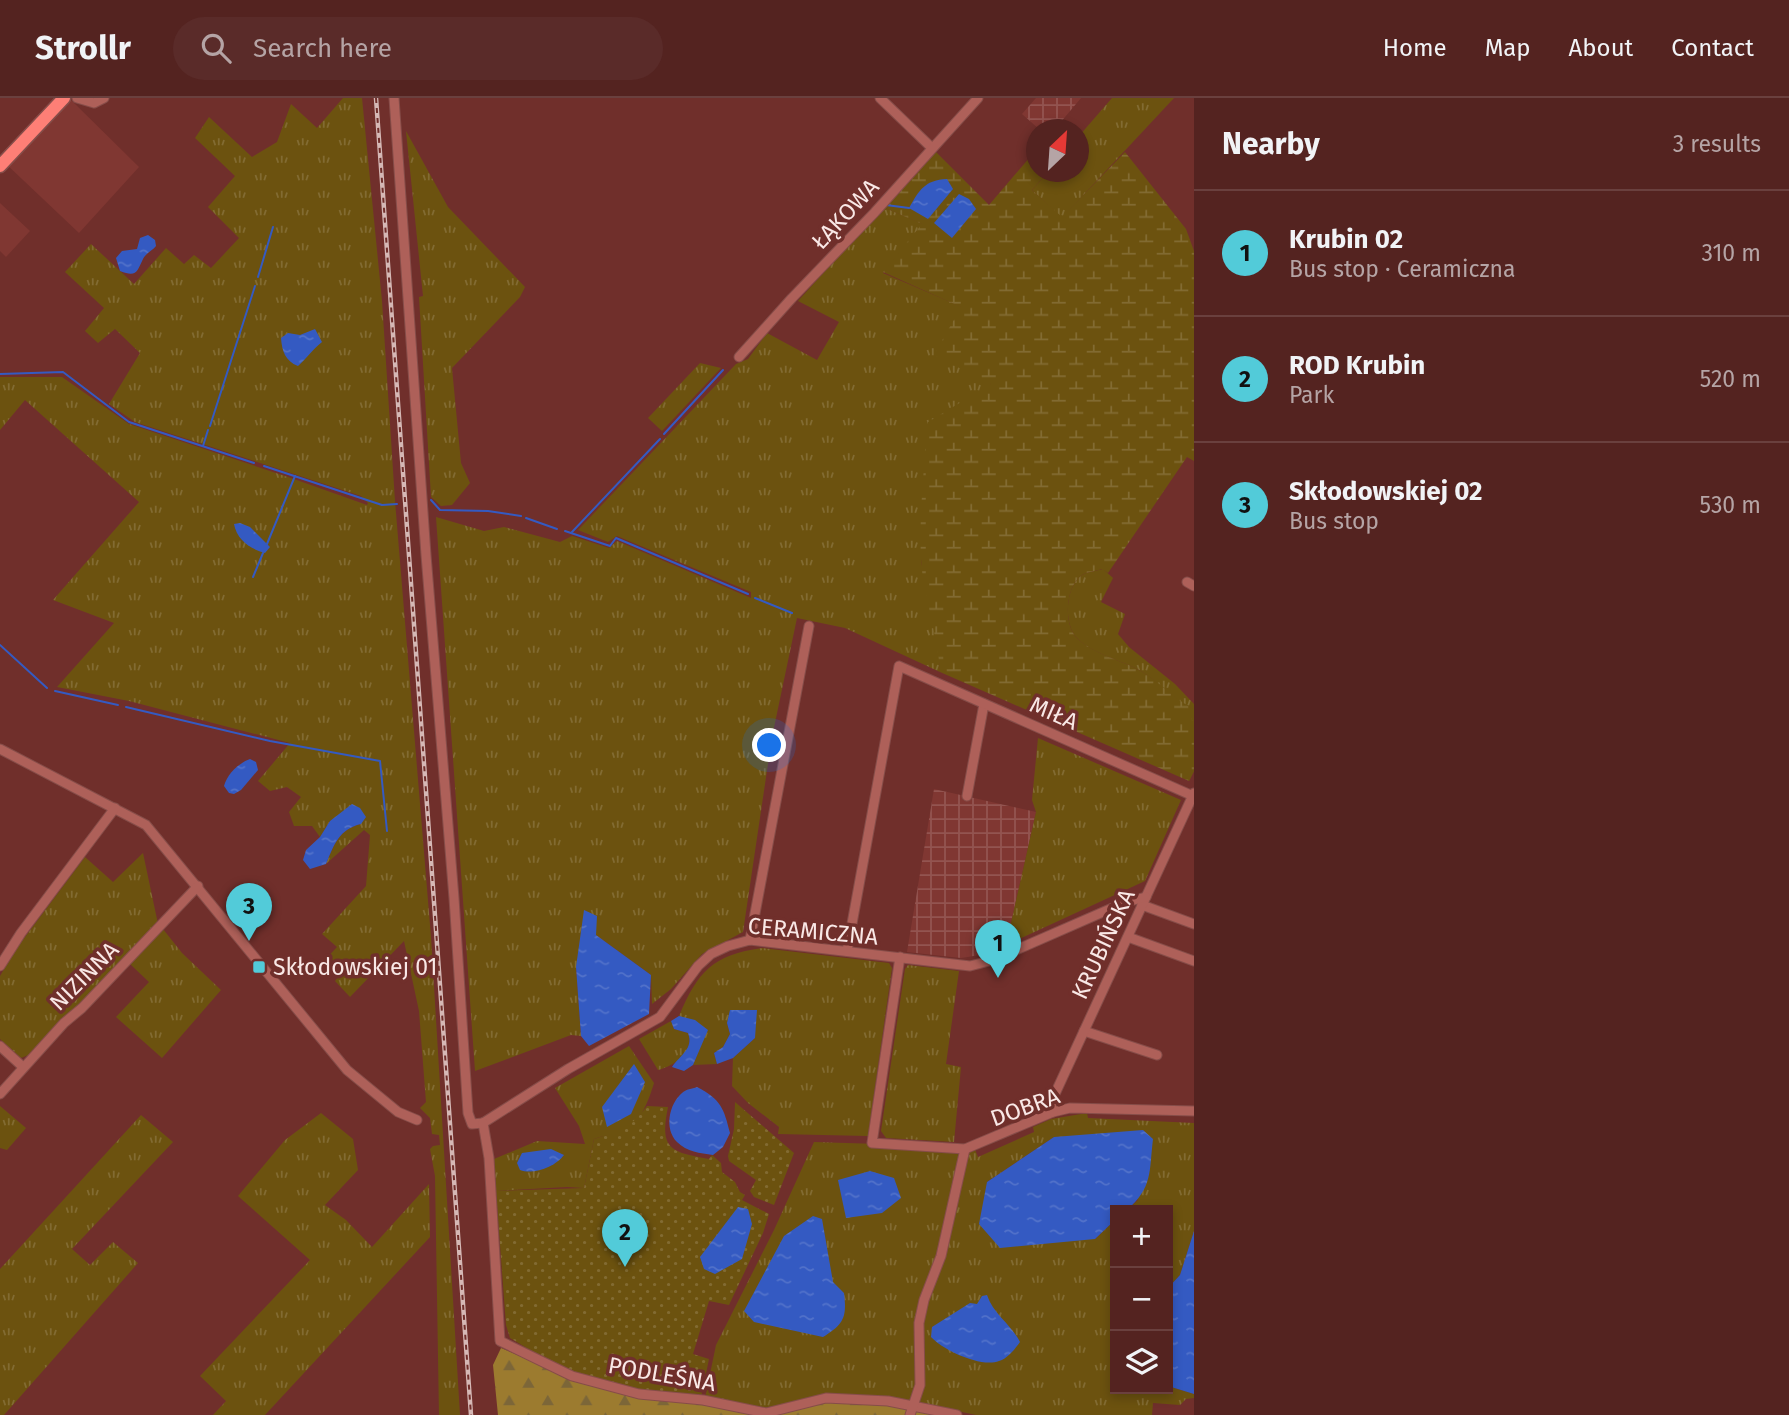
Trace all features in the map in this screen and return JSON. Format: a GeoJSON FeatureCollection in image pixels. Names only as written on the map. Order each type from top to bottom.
{"type":"FeatureCollection","features":[{"type":"Feature","properties":{"kind":"main road"},"geometry":{"type":"LineString","coordinates":[[0,166],[64,98]]}},
{"type":"Feature","properties":{"kind":"street"},"geometry":{"type":"LineString","coordinates":[[77,98],[94,103],[104,98]]}},
{"type":"Feature","properties":{"kind":"street"},"geometry":{"type":"LineString","coordinates":[[394,98],[468,1113],[472,1124],[483,1124]]}},
{"type":"Feature","properties":{"kind":"street"},"geometry":{"type":"LineString","coordinates":[[880,98],[932,148]]}},
{"type":"Feature","properties":{"kind":"street","name":"ŁĄKOWA"},"geometry":{"type":"LineString","coordinates":[[739,357],[978,98]]}},
{"type":"Feature","properties":{"kind":"street"},"geometry":{"type":"LineString","coordinates":[[750,940],[808,626]]}},
{"type":"Feature","properties":{"kind":"street","name":"MIŁA"},"geometry":{"type":"LineString","coordinates":[[847,951],[899,666],[1193,794]]}},
{"type":"Feature","properties":{"kind":"street"},"geometry":{"type":"LineString","coordinates":[[967,796],[985,704]]}},
{"type":"Feature","properties":{"kind":"street"},"geometry":{"type":"LineString","coordinates":[[0,749],[138,820],[152,831],[347,1070],[398,1112],[417,1120]]}},
{"type":"Feature","properties":{"kind":"street","name":"KRUBIŃSKA"},"geometry":{"type":"LineString","coordinates":[[1053,1112],[1051,1105],[1054,1096],[1193,794]]}},
{"type":"Feature","properties":{"kind":"street"},"geometry":{"type":"LineString","coordinates":[[0,966],[21,933],[115,808]]}},
{"type":"Feature","properties":{"kind":"street","name":"NIZINNA"},"geometry":{"type":"LineString","coordinates":[[0,1094],[198,886]]}},
{"type":"Feature","properties":{"kind":"street"},"geometry":{"type":"LineString","coordinates":[[1144,901],[1194,924]]}},
{"type":"Feature","properties":{"kind":"street","name":"CERAMICZNA"},"geometry":{"type":"LineString","coordinates":[[483,1124],[557,1075],[660,1017],[698,967],[712,954],[728,946],[750,940],[970,966],[993,960],[1104,911],[1144,901]]}},
{"type":"Feature","properties":{"kind":"street"},"geometry":{"type":"LineString","coordinates":[[1128,937],[1194,961]]}},
{"type":"Feature","properties":{"kind":"street","name":"DOBRA"},"geometry":{"type":"LineString","coordinates":[[900,957],[872,1143],[965,1149],[1053,1112],[1070,1108],[1194,1111]]}},
{"type":"Feature","properties":{"kind":"street"},"geometry":{"type":"LineString","coordinates":[[1084,1031],[1157,1055]]}},
{"type":"Feature","properties":{"kind":"street"},"geometry":{"type":"LineString","coordinates":[[0,1046],[23,1067]]}},
{"type":"Feature","properties":{"kind":"street","name":"PODLEŚNA"},"geometry":{"type":"LineString","coordinates":[[483,1124],[488,1153],[500,1341],[572,1376],[639,1394],[703,1400],[766,1413],[827,1398],[888,1401],[957,1415]]}},
{"type":"Feature","properties":{"kind":"street"},"geometry":{"type":"LineString","coordinates":[[910,1415],[920,1385],[919,1323],[923,1300],[941,1256],[965,1149]]}},
{"type":"Feature","properties":{"kind":"shaded area"},"geometry":{"type":"Polygon","coordinates":[[[69,98],[139,167],[79,233],[4,162],[69,98]]]}},
{"type":"Feature","properties":{"kind":"shaded area"},"geometry":{"type":"Polygon","coordinates":[[[1036,98],[1081,98],[1063,119],[1028,119],[1022,114],[1036,98]]]}},
{"type":"Feature","properties":{"kind":"shaded area"},"geometry":{"type":"Polygon","coordinates":[[[0,203],[30,231],[6,257],[0,251],[0,203]]]}},
{"type":"Feature","properties":{"kind":"shaded area"},"geometry":{"type":"Polygon","coordinates":[[[934,789],[1036,812],[1006,945],[980,955],[961,958],[907,952],[934,789]]]}},
{"type":"Feature","properties":{"kind":"green space"},"geometry":{"type":"Polygon","coordinates":[[[343,98],[362,98],[382,301],[395,501],[431,937],[460,1415],[439,1415],[435,1176],[430,1149],[440,1145],[439,1135],[432,1134],[430,1118],[420,1108],[426,1102],[419,1011],[404,941],[350,997],[335,981],[338,977],[324,961],[337,947],[322,934],[366,886],[370,835],[364,830],[326,864],[342,834],[361,824],[341,814],[330,821],[320,837],[312,826],[294,826],[289,812],[301,797],[287,787],[270,791],[258,781],[290,743],[129,701],[57,687],[114,623],[53,600],[139,502],[25,400],[0,430],[0,377],[62,377],[129,424],[367,505],[361,496],[135,422],[109,404],[140,353],[115,329],[98,343],[85,331],[104,308],[65,272],[91,244],[134,284],[166,248],[184,264],[194,255],[211,268],[239,238],[208,207],[235,176],[195,138],[209,117],[252,157],[277,142],[291,104],[317,128],[343,98]]]}},
{"type":"Feature","properties":{"kind":"green space"},"geometry":{"type":"Polygon","coordinates":[[[1112,98],[1174,98],[1062,218],[1032,190],[1039,182],[1089,182],[1089,124],[1112,98]]]}},
{"type":"Feature","properties":{"kind":"green space"},"geometry":{"type":"Polygon","coordinates":[[[406,131],[448,207],[525,287],[520,297],[452,368],[461,463],[470,483],[452,505],[441,506],[431,497],[419,297],[423,296],[406,131]]]}},
{"type":"Feature","properties":{"kind":"green space"},"geometry":{"type":"Polygon","coordinates":[[[934,150],[989,205],[1026,162],[1026,182],[1039,182],[1032,190],[1062,217],[1125,152],[1186,229],[1194,251],[1194,461],[1187,457],[1108,573],[1102,569],[1084,574],[1076,580],[1069,597],[1068,616],[1073,633],[1085,645],[1141,671],[1194,709],[1191,720],[1194,721],[1194,771],[1189,781],[940,672],[921,559],[921,507],[928,422],[991,384],[934,355],[961,307],[883,272],[922,224],[883,207],[934,150]]]}},
{"type":"Feature","properties":{"kind":"green space"},"geometry":{"type":"Polygon","coordinates":[[[883,207],[923,224],[883,273],[962,307],[991,384],[921,561],[940,672],[845,628],[797,618],[772,737],[743,932],[702,954],[671,989],[652,1004],[651,975],[596,935],[576,967],[581,1036],[571,1035],[475,1071],[436,517],[484,531],[504,527],[560,542],[572,536],[609,548],[617,541],[751,598],[751,592],[617,536],[608,542],[578,530],[736,364],[748,359],[767,333],[817,360],[839,322],[798,301],[883,207]]]}},
{"type":"Feature","properties":{"kind":"green space"},"geometry":{"type":"Polygon","coordinates":[[[700,363],[721,368],[662,431],[648,418],[700,363]]]}},
{"type":"Feature","properties":{"kind":"green space"},"geometry":{"type":"Polygon","coordinates":[[[1103,569],[1113,578],[1101,602],[1125,614],[1118,634],[1129,647],[1175,684],[1194,704],[1194,771],[1189,781],[1190,720],[1193,709],[1141,671],[1085,645],[1073,633],[1068,616],[1072,588],[1076,580],[1084,574],[1103,569]]]}},
{"type":"Feature","properties":{"kind":"green space"},"geometry":{"type":"Polygon","coordinates":[[[1038,738],[1181,800],[1145,881],[1006,945],[1036,812],[1032,800],[1038,738]]]}},
{"type":"Feature","properties":{"kind":"green space"},"geometry":{"type":"Polygon","coordinates":[[[143,853],[158,924],[143,936],[140,943],[31,1054],[21,1058],[0,1039],[0,976],[16,949],[85,857],[113,882],[143,853]]]}},
{"type":"Feature","properties":{"kind":"green space"},"geometry":{"type":"Polygon","coordinates":[[[163,929],[182,953],[221,990],[162,1058],[116,1017],[149,982],[130,964],[163,929]]]}},
{"type":"Feature","properties":{"kind":"green space"},"geometry":{"type":"Polygon","coordinates":[[[762,948],[889,963],[892,968],[868,1136],[778,1134],[779,1127],[748,1103],[732,1086],[733,1058],[755,1038],[727,1023],[730,1034],[723,1047],[714,1053],[717,1064],[693,1065],[707,1030],[679,1016],[693,987],[709,968],[719,961],[731,955],[762,948]]]}},
{"type":"Feature","properties":{"kind":"green space"},"geometry":{"type":"Polygon","coordinates":[[[908,965],[959,971],[946,1064],[961,1067],[954,1142],[886,1138],[881,1131],[905,969],[908,965]]]}},
{"type":"Feature","properties":{"kind":"green space"},"geometry":{"type":"Polygon","coordinates":[[[671,1021],[674,1029],[688,1033],[689,1046],[676,1062],[658,1070],[639,1039],[671,1021]]]}},
{"type":"Feature","properties":{"kind":"green space"},"geometry":{"type":"Polygon","coordinates":[[[629,1046],[654,1083],[642,1113],[632,1125],[617,1133],[594,1139],[584,1188],[496,1191],[494,1159],[537,1141],[585,1144],[579,1126],[555,1088],[629,1046]]]}},
{"type":"Feature","properties":{"kind":"green space"},"geometry":{"type":"Polygon","coordinates":[[[735,1102],[794,1153],[774,1205],[754,1197],[750,1191],[756,1180],[729,1161],[735,1102]]]}},
{"type":"Feature","properties":{"kind":"green space"},"geometry":{"type":"Polygon","coordinates":[[[0,1106],[26,1128],[7,1150],[0,1148],[0,1106]]]}},
{"type":"Feature","properties":{"kind":"green space"},"geometry":{"type":"Polygon","coordinates":[[[647,1106],[668,1107],[665,1132],[671,1147],[696,1157],[709,1159],[712,1155],[721,1163],[722,1172],[735,1182],[740,1192],[745,1195],[742,1200],[769,1214],[763,1233],[729,1305],[709,1301],[693,1354],[709,1359],[701,1398],[640,1392],[572,1375],[510,1338],[506,1325],[496,1191],[584,1188],[594,1139],[624,1128],[647,1106]]]}},
{"type":"Feature","properties":{"kind":"green space"},"geometry":{"type":"Polygon","coordinates":[[[321,1113],[353,1139],[358,1170],[325,1205],[346,1220],[372,1247],[429,1184],[430,1237],[265,1415],[213,1415],[226,1401],[200,1376],[310,1260],[238,1196],[285,1140],[321,1113]]]}},
{"type":"Feature","properties":{"kind":"green space"},"geometry":{"type":"Polygon","coordinates":[[[1087,1113],[1088,1118],[1194,1123],[1194,1231],[1180,1275],[1173,1283],[1173,1205],[1132,1205],[1138,1200],[1054,1137],[987,1182],[1095,1239],[1110,1225],[1110,1394],[1173,1394],[1173,1388],[1194,1394],[1194,1398],[1186,1399],[1180,1405],[1153,1403],[1152,1415],[976,1415],[916,1402],[825,1394],[766,1411],[705,1398],[716,1345],[774,1230],[814,1142],[974,1147],[978,1157],[1034,1132],[1033,1127],[1051,1119],[1087,1113]]]}},
{"type":"Feature","properties":{"kind":"green space"},"geometry":{"type":"Polygon","coordinates":[[[141,1115],[173,1142],[72,1249],[90,1265],[113,1242],[138,1263],[4,1415],[0,1415],[0,1269],[141,1115]]]}},
{"type":"Feature","properties":{"kind":"green space"},"geometry":{"type":"Polygon","coordinates":[[[501,1348],[572,1378],[763,1415],[498,1415],[493,1365],[501,1348]]]}},
{"type":"Feature","properties":{"kind":"green space"},"geometry":{"type":"Polygon","coordinates":[[[826,1402],[887,1404],[942,1415],[769,1415],[826,1402]]]}},
{"type":"Feature","properties":{"kind":"water"},"geometry":{"type":"Polygon","coordinates":[[[947,179],[953,189],[928,219],[909,208],[923,187],[933,181],[947,179]]]}},
{"type":"Feature","properties":{"kind":"water"},"geometry":{"type":"Polygon","coordinates":[[[959,194],[969,199],[976,209],[952,238],[934,223],[959,194]]]}},
{"type":"Feature","properties":{"kind":"water"},"geometry":{"type":"Polygon","coordinates":[[[148,235],[155,240],[156,246],[144,257],[138,270],[130,274],[120,271],[116,258],[122,251],[137,249],[140,238],[148,235]]]}},
{"type":"Feature","properties":{"kind":"water"},"geometry":{"type":"Polygon","coordinates":[[[315,329],[322,342],[298,366],[294,364],[285,355],[281,338],[288,333],[300,335],[315,329]]]}},
{"type":"Feature","properties":{"kind":"water"},"geometry":{"type":"Polygon","coordinates":[[[234,524],[250,527],[270,547],[265,553],[241,539],[234,524]]]}},
{"type":"Feature","properties":{"kind":"water"},"geometry":{"type":"Polygon","coordinates":[[[250,759],[256,762],[258,770],[241,790],[234,794],[229,793],[224,786],[228,777],[238,766],[250,759]]]}},
{"type":"Feature","properties":{"kind":"water"},"geometry":{"type":"Polygon","coordinates":[[[352,804],[360,808],[366,817],[361,824],[342,834],[326,864],[310,869],[303,860],[306,850],[320,837],[330,821],[352,804]]]}},
{"type":"Feature","properties":{"kind":"water"},"geometry":{"type":"Polygon","coordinates":[[[584,910],[597,916],[596,935],[651,975],[649,1014],[589,1046],[581,1036],[576,967],[584,910]]]}},
{"type":"Feature","properties":{"kind":"water"},"geometry":{"type":"Polygon","coordinates":[[[730,1010],[757,1010],[755,1038],[733,1058],[717,1064],[714,1053],[723,1047],[730,1034],[727,1023],[730,1010]]]}},
{"type":"Feature","properties":{"kind":"water"},"geometry":{"type":"Polygon","coordinates":[[[679,1016],[695,1020],[708,1030],[693,1065],[684,1071],[672,1067],[689,1043],[688,1033],[674,1029],[671,1021],[679,1016]]]}},
{"type":"Feature","properties":{"kind":"water"},"geometry":{"type":"Polygon","coordinates":[[[634,1064],[645,1082],[631,1114],[607,1127],[602,1107],[634,1064]]]}},
{"type":"Feature","properties":{"kind":"water"},"geometry":{"type":"Polygon","coordinates":[[[697,1087],[720,1105],[730,1133],[723,1147],[713,1155],[685,1148],[677,1142],[670,1130],[674,1103],[684,1092],[697,1087]]]}},
{"type":"Feature","properties":{"kind":"water"},"geometry":{"type":"Polygon","coordinates":[[[1143,1130],[1153,1139],[1146,1186],[1132,1205],[1110,1205],[1110,1225],[1095,1239],[1000,1248],[979,1224],[987,1182],[1054,1137],[1143,1130]]]}},
{"type":"Feature","properties":{"kind":"water"},"geometry":{"type":"Polygon","coordinates":[[[551,1149],[564,1155],[544,1169],[520,1170],[517,1163],[522,1153],[551,1149]]]}},
{"type":"Feature","properties":{"kind":"water"},"geometry":{"type":"Polygon","coordinates":[[[870,1171],[894,1178],[901,1198],[882,1213],[846,1218],[838,1180],[870,1171]]]}},
{"type":"Feature","properties":{"kind":"water"},"geometry":{"type":"Polygon","coordinates":[[[738,1207],[748,1209],[752,1224],[742,1259],[715,1274],[704,1269],[700,1257],[738,1207]]]}},
{"type":"Feature","properties":{"kind":"water"},"geometry":{"type":"Polygon","coordinates":[[[813,1216],[822,1219],[833,1282],[844,1293],[845,1301],[840,1324],[823,1337],[754,1322],[744,1311],[784,1236],[813,1216]]]}},
{"type":"Feature","properties":{"kind":"water"},"geometry":{"type":"Polygon","coordinates":[[[1194,1231],[1194,1394],[1173,1388],[1173,1283],[1180,1275],[1194,1231]]]}},
{"type":"Feature","properties":{"kind":"water"},"geometry":{"type":"Polygon","coordinates":[[[987,1295],[993,1308],[1020,1342],[1005,1358],[991,1363],[973,1360],[953,1352],[931,1337],[932,1327],[970,1303],[977,1304],[982,1296],[987,1295]]]}},
{"type":"Feature","properties":{"kind":"waterway"},"geometry":{"type":"LineString","coordinates":[[886,205],[909,208]]}},
{"type":"Feature","properties":{"kind":"waterway"},"geometry":{"type":"LineString","coordinates":[[258,277],[273,227]]}},
{"type":"Feature","properties":{"kind":"waterway"},"geometry":{"type":"LineString","coordinates":[[210,426],[255,286]]}},
{"type":"Feature","properties":{"kind":"waterway"},"geometry":{"type":"LineString","coordinates":[[664,434],[723,370]]}},
{"type":"Feature","properties":{"kind":"waterway"},"geometry":{"type":"LineString","coordinates":[[0,374],[63,372],[129,422],[254,463]]}},
{"type":"Feature","properties":{"kind":"waterway"},"geometry":{"type":"LineString","coordinates":[[203,446],[208,430]]}},
{"type":"Feature","properties":{"kind":"waterway"},"geometry":{"type":"LineString","coordinates":[[572,532],[660,439]]}},
{"type":"Feature","properties":{"kind":"waterway"},"geometry":{"type":"LineString","coordinates":[[264,466],[382,505],[397,504]]}},
{"type":"Feature","properties":{"kind":"waterway"},"geometry":{"type":"LineString","coordinates":[[267,544],[295,476]]}},
{"type":"Feature","properties":{"kind":"waterway"},"geometry":{"type":"LineString","coordinates":[[431,500],[440,510],[488,511],[521,516]]}},
{"type":"Feature","properties":{"kind":"waterway"},"geometry":{"type":"LineString","coordinates":[[526,518],[557,529]]}},
{"type":"Feature","properties":{"kind":"waterway"},"geometry":{"type":"LineString","coordinates":[[565,531],[610,546],[616,538],[748,594]]}},
{"type":"Feature","properties":{"kind":"waterway"},"geometry":{"type":"LineString","coordinates":[[253,577],[263,553]]}},
{"type":"Feature","properties":{"kind":"waterway"},"geometry":{"type":"LineString","coordinates":[[755,598],[792,613]]}},
{"type":"Feature","properties":{"kind":"waterway"},"geometry":{"type":"LineString","coordinates":[[0,645],[47,688]]}},
{"type":"Feature","properties":{"kind":"waterway"},"geometry":{"type":"LineString","coordinates":[[55,691],[118,705]]}},
{"type":"Feature","properties":{"kind":"waterway"},"geometry":{"type":"LineString","coordinates":[[126,707],[270,741],[380,761],[387,831]]}},
{"type":"Feature","properties":{"kind":"railway"},"geometry":{"type":"LineString","coordinates":[[376,98],[471,1415]]}},
{"type":"Feature","properties":{"kind":"place","name":"Skłodowskiej 02"},"geometry":{"type":"Point","coordinates":[249,941]}},
{"type":"Feature","properties":{"kind":"place","name":"Skłodowskiej 01"},"geometry":{"type":"Point","coordinates":[259,967]}},
{"type":"Feature","properties":{"kind":"place","name":"Krubin 02"},"geometry":{"type":"Point","coordinates":[998,978]}},
{"type":"Feature","properties":{"kind":"place","name":"ROD Krubin"},"geometry":{"type":"Point","coordinates":[625,1267]}}]}
